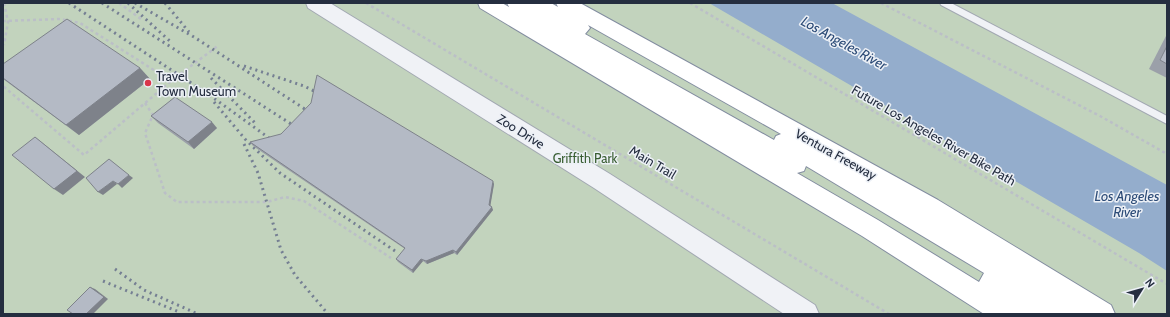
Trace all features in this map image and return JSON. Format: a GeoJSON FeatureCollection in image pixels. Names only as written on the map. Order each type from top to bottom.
{"type":"FeatureCollection","features":[{"type":"Feature","properties":{"kind":"highway"},"geometry":{"type":"LineString","coordinates":[[487,3],[870,228],[1007,314]]}},
{"type":"Feature","properties":{"kind":"highway"},"geometry":{"type":"LineString","coordinates":[[516,3],[689,101],[838,188],[1041,314]]}},
{"type":"Feature","properties":{"kind":"highway"},"geometry":{"type":"LineString","coordinates":[[536,3],[839,174],[1071,314]]}},
{"type":"Feature","properties":{"kind":"highway","name":"Ventura Freeway"},"geometry":{"type":"LineString","coordinates":[[565,3],[897,188],[1102,314]]}},
{"type":"Feature","properties":{"kind":"street","name":"Zoo Drive"},"geometry":{"type":"LineString","coordinates":[[315,3],[602,181],[806,314]]}},
{"type":"Feature","properties":{"kind":"lane"},"geometry":{"type":"LineString","coordinates":[[944,3],[1167,120]]}},
{"type":"Feature","properties":{"kind":"path"},"geometry":{"type":"LineString","coordinates":[[4,3],[8,22],[4,45]]}},
{"type":"Feature","properties":{"kind":"path"},"geometry":{"type":"LineString","coordinates":[[119,3],[141,19]]}},
{"type":"Feature","properties":{"kind":"path","name":"Main Trail"},"geometry":{"type":"LineString","coordinates":[[366,3],[889,314]]}},
{"type":"Feature","properties":{"kind":"path","name":"Future Los Angeles River Bike Path"},"geometry":{"type":"LineString","coordinates":[[690,3],[1167,284]]}},
{"type":"Feature","properties":{"kind":"path"},"geometry":{"type":"LineString","coordinates":[[881,3],[1100,116],[1167,154]]}},
{"type":"Feature","properties":{"kind":"path"},"geometry":{"type":"LineString","coordinates":[[3,21],[53,19],[80,23],[171,81]]}},
{"type":"Feature","properties":{"kind":"path"},"geometry":{"type":"LineString","coordinates":[[3,86],[84,155],[171,81],[219,45]]}},
{"type":"Feature","properties":{"kind":"path"},"geometry":{"type":"LineString","coordinates":[[145,103],[153,115],[145,134],[165,193],[177,202],[266,202],[285,197],[304,201],[391,258]]}},
{"type":"Feature","properties":{"kind":"green space","name":"Griffith Park"},"geometry":{"type":"Polygon","coordinates":[[[3,3],[1167,3],[1167,314],[3,314],[3,3]]]}},
{"type":"Feature","properties":{"kind":"water","name":"Los Angeles River"},"geometry":{"type":"Polygon","coordinates":[[[709,3],[832,3],[1167,185],[1167,271],[1139,253],[709,3]]]}},
{"type":"Feature","properties":{"kind":"building","name":"Travel Town Museum"},"geometry":{"type":"Polygon","coordinates":[[[67,19],[140,68],[66,125],[3,78],[3,64],[67,19]]]}},
{"type":"Feature","properties":{"kind":"building"},"geometry":{"type":"Polygon","coordinates":[[[1167,46],[1167,64],[1160,60],[1167,46]]]}},
{"type":"Feature","properties":{"kind":"building"},"geometry":{"type":"Polygon","coordinates":[[[317,75],[493,181],[489,205],[492,207],[456,252],[453,250],[426,261],[421,259],[412,270],[396,259],[405,248],[250,142],[281,134],[311,103],[317,75]]]}},
{"type":"Feature","properties":{"kind":"building"},"geometry":{"type":"Polygon","coordinates":[[[175,97],[212,122],[188,142],[151,116],[175,97]]]}},
{"type":"Feature","properties":{"kind":"building"},"geometry":{"type":"Polygon","coordinates":[[[35,137],[77,171],[54,189],[12,155],[35,137]]]}},
{"type":"Feature","properties":{"kind":"building"},"geometry":{"type":"Polygon","coordinates":[[[109,159],[129,175],[118,184],[113,181],[98,192],[86,178],[109,159]]]}},
{"type":"Feature","properties":{"kind":"building"},"geometry":{"type":"Polygon","coordinates":[[[90,287],[104,297],[86,314],[73,314],[67,310],[90,287]]]}},
{"type":"Feature","properties":{"kind":"railway"},"geometry":{"type":"LineString","coordinates":[[69,3],[208,94],[276,143]]}},
{"type":"Feature","properties":{"kind":"railway"},"geometry":{"type":"LineString","coordinates":[[102,3],[299,129]]}},
{"type":"Feature","properties":{"kind":"railway"},"geometry":{"type":"LineString","coordinates":[[128,3],[172,43]]}},
{"type":"Feature","properties":{"kind":"railway"},"geometry":{"type":"LineString","coordinates":[[135,3],[194,37],[314,115]]}},
{"type":"Feature","properties":{"kind":"railway"},"geometry":{"type":"LineString","coordinates":[[165,3],[189,32]]}},
{"type":"Feature","properties":{"kind":"railway"},"geometry":{"type":"LineString","coordinates":[[244,66],[304,86],[324,96]]}},
{"type":"Feature","properties":{"kind":"railway"},"geometry":{"type":"LineString","coordinates":[[211,78],[256,124]]}},
{"type":"Feature","properties":{"kind":"railway"},"geometry":{"type":"LineString","coordinates":[[214,102],[245,139],[280,173],[395,251]]}},
{"type":"Feature","properties":{"kind":"railway"},"geometry":{"type":"LineString","coordinates":[[244,144],[258,173],[281,250],[295,275],[328,314]]}},
{"type":"Feature","properties":{"kind":"railway"},"geometry":{"type":"LineString","coordinates":[[115,269],[144,290],[198,314]]}},
{"type":"Feature","properties":{"kind":"railway"},"geometry":{"type":"LineString","coordinates":[[103,281],[179,312]]}},
{"type":"Feature","properties":{"kind":"place","name":"Travel Town Museum"},"geometry":{"type":"Point","coordinates":[148,83]}}]}
